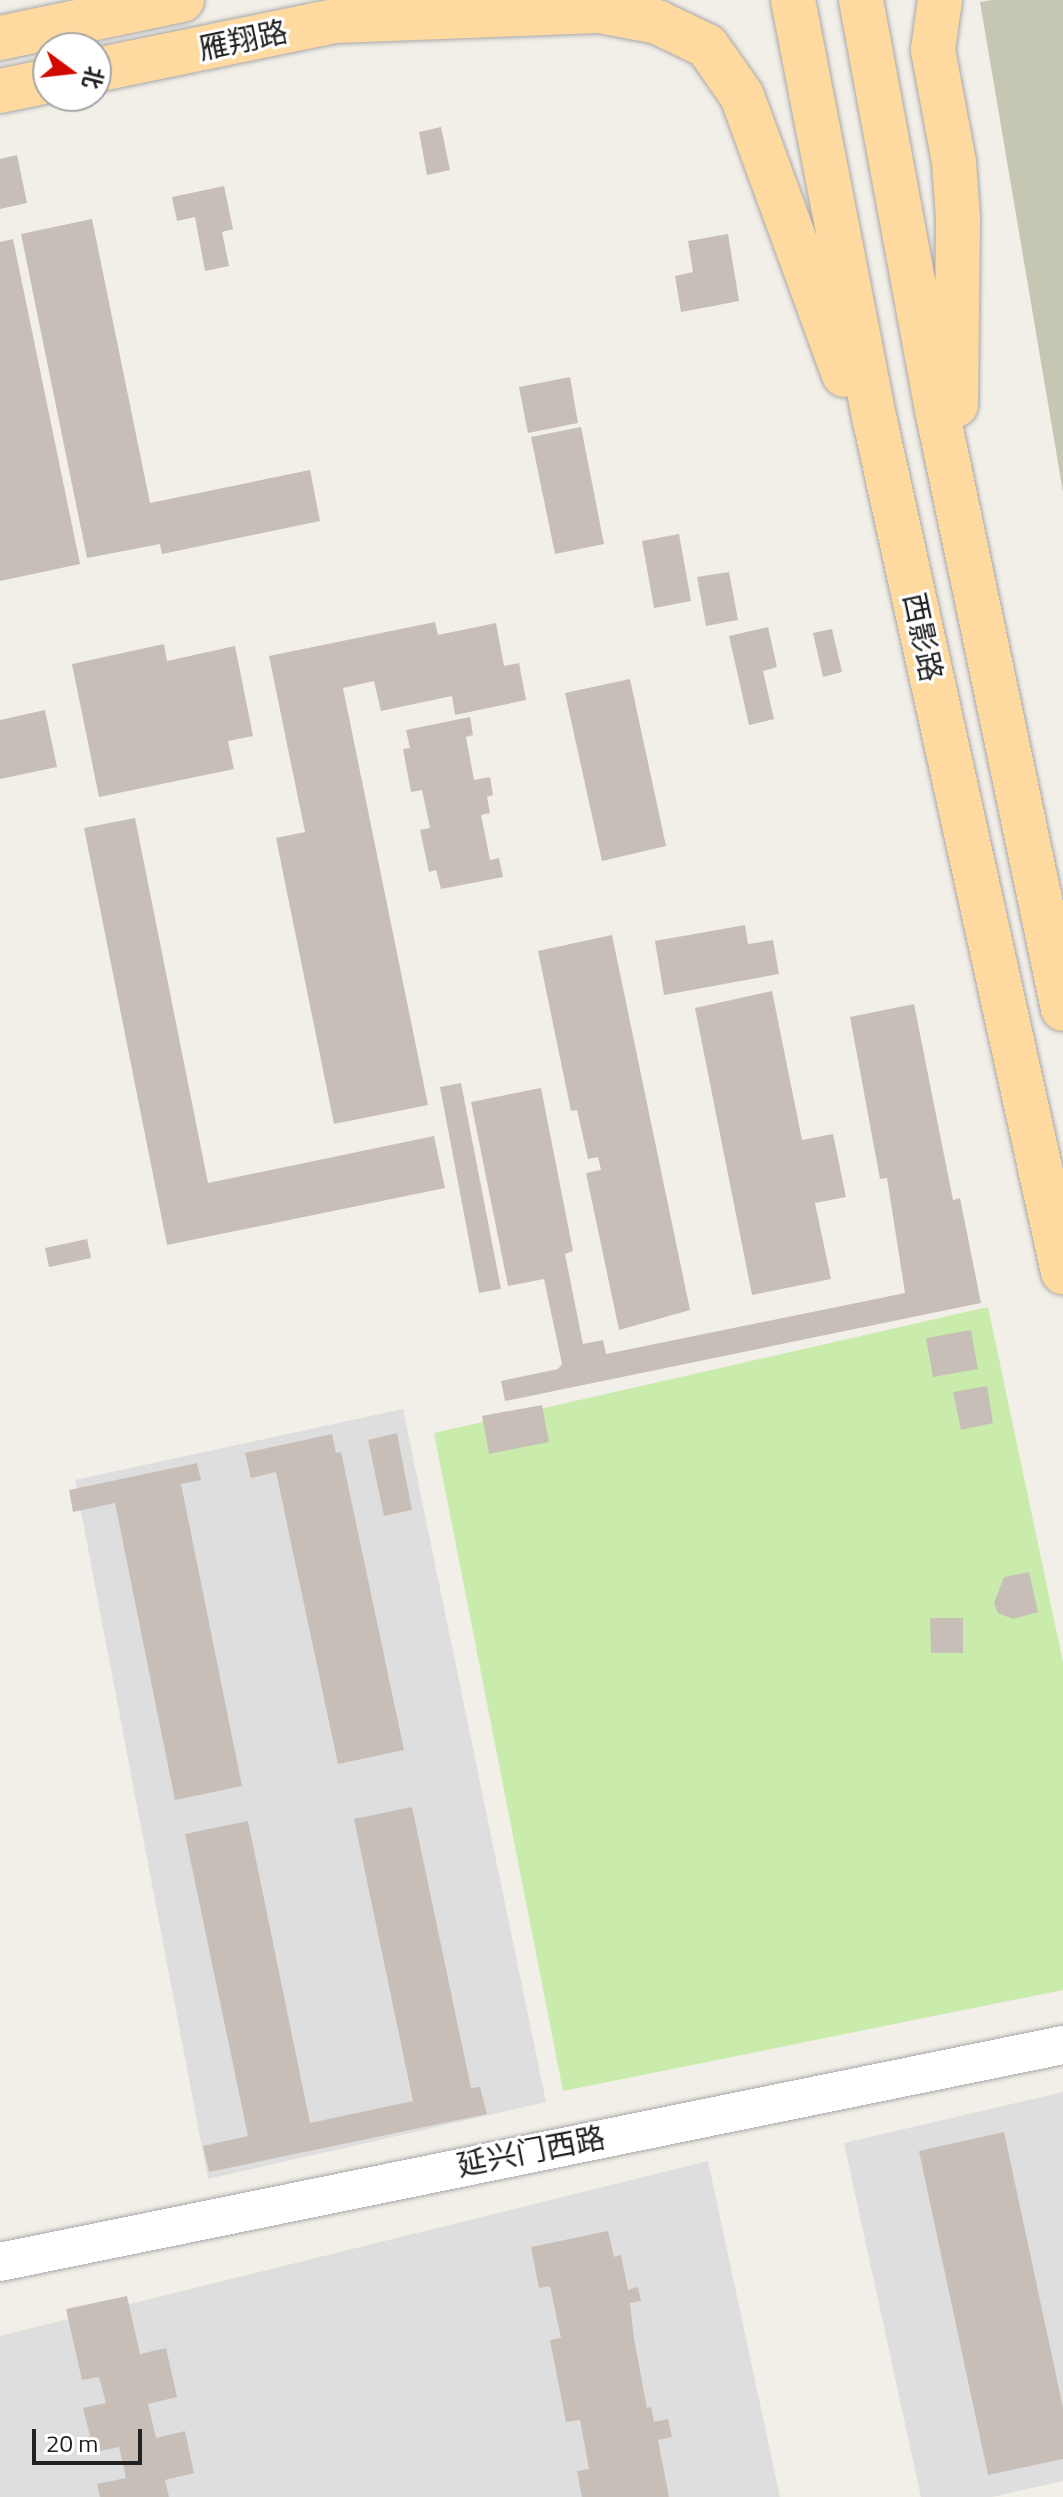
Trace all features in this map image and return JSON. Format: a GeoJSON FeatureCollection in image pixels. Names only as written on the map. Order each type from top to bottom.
{"type":"FeatureCollection","features":[{"type":"Feature","properties":{"kind":"main road","name":"雁翔路"},"geometry":{"type":"LineString","coordinates":[[0,38],[182,0]]}},
{"type":"Feature","properties":{"kind":"main road","name":"雁翔路"},"geometry":{"type":"LineString","coordinates":[[112,67],[437,0]]}},
{"type":"Feature","properties":{"kind":"main road","name":"西影路"},"geometry":{"type":"LineString","coordinates":[[793,0],[893,502],[1063,1272]]}},
{"type":"Feature","properties":{"kind":"main road","name":"西影路"},"geometry":{"type":"LineString","coordinates":[[861,0],[954,491],[1063,1009]]}},
{"type":"Feature","properties":{"kind":"main road"},"geometry":{"type":"LineString","coordinates":[[940,0],[933,50],[954,162],[958,218],[954,491]]}},
{"type":"Feature","properties":{"kind":"main road"},"geometry":{"type":"LineString","coordinates":[[336,21],[599,11],[657,22],[707,46],[742,96],[893,502]]}},
{"type":"Feature","properties":{"kind":"main road"},"geometry":{"type":"LineString","coordinates":[[0,91],[32,84]]}},
{"type":"Feature","properties":{"kind":"street","name":"延兴门西路"},"geometry":{"type":"LineString","coordinates":[[0,2262],[1063,2045]]}},
{"type":"Feature","properties":{"kind":"shaded area"},"geometry":{"type":"Polygon","coordinates":[[[1063,0],[1063,492],[980,2],[1063,0]]]}},
{"type":"Feature","properties":{"kind":"shaded area"},"geometry":{"type":"Polygon","coordinates":[[[403,1409],[546,2102],[208,2179],[75,1480],[403,1409]]]}},
{"type":"Feature","properties":{"kind":"shaded area"},"geometry":{"type":"Polygon","coordinates":[[[1063,2092],[1063,2481],[992,2497],[921,2497],[844,2143],[1063,2092]]]}},
{"type":"Feature","properties":{"kind":"shaded area"},"geometry":{"type":"Polygon","coordinates":[[[708,2161],[780,2497],[0,2497],[0,2336],[708,2161]]]}},
{"type":"Feature","properties":{"kind":"green space"},"geometry":{"type":"Polygon","coordinates":[[[988,1307],[1063,1662],[1063,1990],[563,2091],[434,1433],[988,1307]]]}},
{"type":"Feature","properties":{"kind":"building"},"geometry":{"type":"Polygon","coordinates":[[[441,127],[450,170],[427,175],[419,132],[441,127]]]}},
{"type":"Feature","properties":{"kind":"building"},"geometry":{"type":"Polygon","coordinates":[[[17,155],[27,203],[0,209],[0,159],[17,155]]]}},
{"type":"Feature","properties":{"kind":"building"},"geometry":{"type":"Polygon","coordinates":[[[224,186],[233,229],[222,232],[229,266],[205,271],[195,217],[177,221],[172,197],[224,186]]]}},
{"type":"Feature","properties":{"kind":"building"},"geometry":{"type":"Polygon","coordinates":[[[92,219],[150,503],[310,470],[320,521],[162,554],[160,544],[87,558],[21,234],[92,219]]]}},
{"type":"Feature","properties":{"kind":"building"},"geometry":{"type":"Polygon","coordinates":[[[728,234],[739,301],[681,312],[675,276],[693,272],[688,241],[728,234]]]}},
{"type":"Feature","properties":{"kind":"building"},"geometry":{"type":"Polygon","coordinates":[[[13,239],[80,564],[0,581],[0,242],[13,239]]]}},
{"type":"Feature","properties":{"kind":"building"},"geometry":{"type":"Polygon","coordinates":[[[570,377],[578,423],[528,433],[519,387],[570,377]]]}},
{"type":"Feature","properties":{"kind":"building"},"geometry":{"type":"Polygon","coordinates":[[[581,427],[604,544],[555,554],[531,437],[581,427]]]}},
{"type":"Feature","properties":{"kind":"building"},"geometry":{"type":"Polygon","coordinates":[[[679,534],[691,601],[654,608],[642,541],[679,534]]]}},
{"type":"Feature","properties":{"kind":"building"},"geometry":{"type":"Polygon","coordinates":[[[729,572],[738,620],[706,626],[697,577],[729,572]]]}},
{"type":"Feature","properties":{"kind":"building"},"geometry":{"type":"Polygon","coordinates":[[[435,622],[438,635],[496,623],[504,666],[519,663],[526,700],[455,715],[452,696],[381,711],[374,681],[343,688],[428,1105],[334,1124],[276,838],[305,832],[269,656],[435,622]]]}},
{"type":"Feature","properties":{"kind":"building"},"geometry":{"type":"Polygon","coordinates":[[[768,627],[777,667],[763,671],[774,719],[749,725],[729,636],[768,627]]]}},
{"type":"Feature","properties":{"kind":"building"},"geometry":{"type":"Polygon","coordinates":[[[832,629],[842,672],[823,677],[813,633],[832,629]]]}},
{"type":"Feature","properties":{"kind":"building"},"geometry":{"type":"Polygon","coordinates":[[[164,644],[167,661],[235,646],[253,736],[228,741],[234,769],[99,797],[72,664],[164,644]]]}},
{"type":"Feature","properties":{"kind":"building"},"geometry":{"type":"Polygon","coordinates":[[[630,679],[666,846],[602,861],[565,693],[630,679]]]}},
{"type":"Feature","properties":{"kind":"building"},"geometry":{"type":"Polygon","coordinates":[[[45,710],[57,767],[0,779],[0,720],[45,710]]]}},
{"type":"Feature","properties":{"kind":"building"},"geometry":{"type":"Polygon","coordinates":[[[470,717],[473,735],[466,737],[474,780],[490,777],[493,795],[487,797],[490,813],[481,815],[490,860],[499,858],[503,877],[441,889],[436,870],[429,872],[420,830],[430,828],[422,790],[411,792],[403,749],[410,748],[406,730],[470,717]]]}},
{"type":"Feature","properties":{"kind":"building"},"geometry":{"type":"Polygon","coordinates":[[[135,818],[208,1183],[434,1136],[445,1188],[167,1245],[84,828],[135,818]]]}},
{"type":"Feature","properties":{"kind":"building"},"geometry":{"type":"Polygon","coordinates":[[[745,925],[748,944],[773,940],[779,974],[664,995],[655,941],[745,925]]]}},
{"type":"Feature","properties":{"kind":"building"},"geometry":{"type":"Polygon","coordinates":[[[612,935],[690,1310],[619,1330],[586,1173],[601,1170],[598,1157],[588,1159],[577,1110],[571,1111],[538,951],[612,935]]]}},
{"type":"Feature","properties":{"kind":"building"},"geometry":{"type":"Polygon","coordinates":[[[772,991],[802,1140],[833,1134],[846,1197],[815,1203],[831,1279],[752,1295],[695,1008],[772,991]]]}},
{"type":"Feature","properties":{"kind":"building"},"geometry":{"type":"Polygon","coordinates":[[[914,1004],[953,1200],[960,1198],[981,1303],[505,1401],[501,1381],[558,1369],[562,1364],[544,1279],[508,1286],[471,1102],[541,1088],[573,1251],[565,1254],[583,1344],[603,1340],[606,1354],[905,1293],[887,1178],[880,1179],[850,1017],[914,1004]]]}},
{"type":"Feature","properties":{"kind":"building"},"geometry":{"type":"Polygon","coordinates":[[[461,1083],[501,1289],[479,1293],[440,1087],[461,1083]]]}},
{"type":"Feature","properties":{"kind":"building"},"geometry":{"type":"Polygon","coordinates":[[[87,1239],[91,1258],[49,1267],[45,1248],[87,1239]]]}},
{"type":"Feature","properties":{"kind":"building"},"geometry":{"type":"Polygon","coordinates":[[[971,1330],[978,1369],[933,1377],[926,1338],[971,1330]]]}},
{"type":"Feature","properties":{"kind":"building"},"geometry":{"type":"Polygon","coordinates":[[[987,1386],[993,1423],[961,1430],[953,1392],[987,1386]]]}},
{"type":"Feature","properties":{"kind":"building"},"geometry":{"type":"Polygon","coordinates":[[[542,1405],[549,1442],[489,1454],[482,1416],[542,1405]]]}},
{"type":"Feature","properties":{"kind":"building"},"geometry":{"type":"Polygon","coordinates":[[[397,1433],[412,1510],[384,1516],[368,1440],[397,1433]]]}},
{"type":"Feature","properties":{"kind":"building"},"geometry":{"type":"Polygon","coordinates":[[[332,1434],[336,1453],[341,1452],[404,1750],[338,1764],[276,1472],[251,1478],[245,1453],[332,1434]]]}},
{"type":"Feature","properties":{"kind":"building"},"geometry":{"type":"Polygon","coordinates":[[[197,1463],[201,1480],[181,1484],[242,1786],[175,1800],[115,1503],[73,1512],[69,1490],[197,1463]]]}},
{"type":"Feature","properties":{"kind":"building"},"geometry":{"type":"Polygon","coordinates":[[[1029,1572],[1038,1612],[1013,1619],[998,1613],[994,1603],[1004,1577],[1029,1572]]]}},
{"type":"Feature","properties":{"kind":"building"},"geometry":{"type":"Polygon","coordinates":[[[930,1618],[963,1618],[963,1653],[931,1653],[930,1618]]]}},
{"type":"Feature","properties":{"kind":"building"},"geometry":{"type":"Polygon","coordinates":[[[412,1807],[471,2088],[480,2087],[487,2114],[209,2172],[203,2146],[248,2136],[185,1834],[248,1821],[310,2123],[413,2101],[354,1819],[412,1807]]]}},
{"type":"Feature","properties":{"kind":"building"},"geometry":{"type":"Polygon","coordinates":[[[1004,2132],[1063,2408],[1063,2459],[988,2475],[919,2151],[1004,2132]]]}},
{"type":"Feature","properties":{"kind":"building"},"geometry":{"type":"Polygon","coordinates":[[[608,2231],[614,2257],[621,2255],[628,2290],[638,2287],[641,2301],[630,2303],[647,2408],[651,2407],[654,2422],[668,2419],[672,2437],[658,2440],[669,2497],[582,2497],[577,2471],[589,2469],[580,2420],[566,2422],[550,2340],[561,2338],[550,2286],[539,2288],[531,2247],[608,2231]]]}},
{"type":"Feature","properties":{"kind":"building"},"geometry":{"type":"Polygon","coordinates":[[[127,2296],[140,2354],[166,2348],[177,2397],[148,2404],[156,2438],[185,2431],[194,2473],[165,2480],[169,2497],[100,2497],[97,2484],[126,2478],[119,2447],[94,2452],[83,2408],[106,2403],[99,2377],[82,2380],[66,2309],[127,2296]]]}}]}
